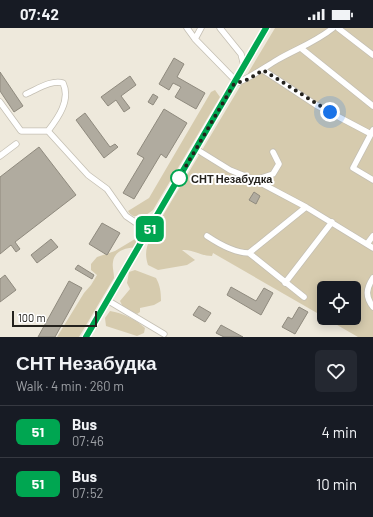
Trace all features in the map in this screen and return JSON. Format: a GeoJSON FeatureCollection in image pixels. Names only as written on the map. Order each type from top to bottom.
{"type":"FeatureCollection","features":[{"type":"Feature","properties":{"kind":"street"},"geometry":{"type":"LineString","coordinates":[[187,28],[195,39],[235,82]]}},
{"type":"Feature","properties":{"kind":"street"},"geometry":{"type":"LineString","coordinates":[[195,39],[201,28]]}},
{"type":"Feature","properties":{"kind":"street"},"geometry":{"type":"LineString","coordinates":[[220,28],[241,54],[244,66]]}},
{"type":"Feature","properties":{"kind":"street"},"geometry":{"type":"LineString","coordinates":[[86,337],[266,28]]}},
{"type":"Feature","properties":{"kind":"street"},"geometry":{"type":"LineString","coordinates":[[235,82],[249,79],[276,61],[302,49],[334,28]]}},
{"type":"Feature","properties":{"kind":"street"},"geometry":{"type":"LineString","coordinates":[[338,28],[373,55]]}},
{"type":"Feature","properties":{"kind":"street"},"geometry":{"type":"LineString","coordinates":[[302,49],[373,106]]}},
{"type":"Feature","properties":{"kind":"street"},"geometry":{"type":"LineString","coordinates":[[263,70],[316,105],[372,132],[353,168],[373,180]]}},
{"type":"Feature","properties":{"kind":"street"},"geometry":{"type":"LineString","coordinates":[[26,94],[59,81],[63,83],[66,88],[66,98],[57,120],[48,131]]}},
{"type":"Feature","properties":{"kind":"street"},"geometry":{"type":"LineString","coordinates":[[0,102],[21,131],[48,131],[88,175],[107,189],[126,216],[148,232]]}},
{"type":"Feature","properties":{"kind":"street"},"geometry":{"type":"LineString","coordinates":[[0,156],[16,144]]}},
{"type":"Feature","properties":{"kind":"street"},"geometry":{"type":"LineString","coordinates":[[196,149],[230,170],[254,180],[306,207],[373,248]]}},
{"type":"Feature","properties":{"kind":"street"},"geometry":{"type":"LineString","coordinates":[[254,180],[273,174],[279,164],[273,152]]}},
{"type":"Feature","properties":{"kind":"street"},"geometry":{"type":"LineString","coordinates":[[207,236],[227,247],[243,253],[249,253],[306,207]]}},
{"type":"Feature","properties":{"kind":"street"},"geometry":{"type":"LineString","coordinates":[[286,283],[332,222]]}},
{"type":"Feature","properties":{"kind":"street"},"geometry":{"type":"LineString","coordinates":[[367,244],[373,236]]}},
{"type":"Feature","properties":{"kind":"street"},"geometry":{"type":"LineString","coordinates":[[249,253],[304,297]]}},
{"type":"Feature","properties":{"kind":"street"},"geometry":{"type":"LineString","coordinates":[[373,278],[366,293],[368,301],[373,307]]}},
{"type":"Feature","properties":{"kind":"street"},"geometry":{"type":"LineString","coordinates":[[107,300],[164,334]]}},
{"type":"Feature","properties":{"kind":"shaded area"},"geometry":{"type":"Polygon","coordinates":[[[275,28],[373,28],[373,337],[358,337],[337,325],[361,325],[361,281],[317,281],[317,313],[213,253],[212,256],[208,256],[182,250],[195,260],[187,265],[158,270],[148,265],[146,253],[148,243],[161,223],[159,222],[275,28]]]}},
{"type":"Feature","properties":{"kind":"shaded area"},"geometry":{"type":"Polygon","coordinates":[[[215,90],[220,97],[153,210],[147,214],[137,217],[133,216],[128,211],[149,198],[211,92],[215,90]]]}},
{"type":"Feature","properties":{"kind":"shaded area"},"geometry":{"type":"Polygon","coordinates":[[[135,239],[138,244],[136,248],[122,250],[118,252],[114,258],[114,278],[79,337],[57,337],[97,275],[91,270],[91,264],[97,257],[115,251],[135,239]]]}},
{"type":"Feature","properties":{"kind":"shaded area"},"geometry":{"type":"Polygon","coordinates":[[[135,270],[156,278],[161,298],[161,301],[154,305],[140,308],[140,312],[137,314],[123,307],[120,301],[130,289],[127,283],[129,272],[135,270]]]}},
{"type":"Feature","properties":{"kind":"shaded area"},"geometry":{"type":"Polygon","coordinates":[[[110,311],[129,317],[137,322],[145,328],[144,333],[137,336],[106,326],[105,318],[110,311]]]}},
{"type":"Feature","properties":{"kind":"building"},"geometry":{"type":"Polygon","coordinates":[[[174,58],[184,64],[177,77],[205,93],[196,109],[175,97],[181,87],[173,83],[169,90],[159,84],[174,58]]]}},
{"type":"Feature","properties":{"kind":"building"},"geometry":{"type":"Polygon","coordinates":[[[0,72],[23,106],[14,112],[0,91],[0,72]]]}},
{"type":"Feature","properties":{"kind":"building"},"geometry":{"type":"Polygon","coordinates":[[[130,76],[136,85],[121,96],[130,108],[124,112],[116,100],[108,106],[101,97],[130,76]]]}},
{"type":"Feature","properties":{"kind":"building"},"geometry":{"type":"Polygon","coordinates":[[[153,94],[158,97],[153,105],[148,102],[153,94]]]}},
{"type":"Feature","properties":{"kind":"building"},"geometry":{"type":"Polygon","coordinates":[[[164,109],[187,123],[166,158],[161,154],[134,199],[123,193],[144,158],[137,154],[164,109]]]}},
{"type":"Feature","properties":{"kind":"building"},"geometry":{"type":"Polygon","coordinates":[[[85,113],[110,147],[115,144],[118,147],[104,158],[76,120],[85,113]]]}},
{"type":"Feature","properties":{"kind":"building"},"geometry":{"type":"Polygon","coordinates":[[[39,147],[76,195],[15,242],[20,249],[16,252],[11,245],[0,254],[0,177],[39,147]]]}},
{"type":"Feature","properties":{"kind":"building"},"geometry":{"type":"Polygon","coordinates":[[[254,192],[260,196],[256,204],[249,200],[254,192]]]}},
{"type":"Feature","properties":{"kind":"building"},"geometry":{"type":"Polygon","coordinates":[[[102,223],[120,233],[107,255],[89,244],[102,223]]]}},
{"type":"Feature","properties":{"kind":"building"},"geometry":{"type":"Polygon","coordinates":[[[51,239],[58,247],[37,263],[31,255],[51,239]]]}},
{"type":"Feature","properties":{"kind":"building"},"geometry":{"type":"Polygon","coordinates":[[[78,265],[94,275],[92,279],[75,269],[78,265]]]}},
{"type":"Feature","properties":{"kind":"building"},"geometry":{"type":"Polygon","coordinates":[[[5,275],[16,290],[0,302],[0,279],[5,275]]]}},
{"type":"Feature","properties":{"kind":"building"},"geometry":{"type":"Polygon","coordinates":[[[69,281],[82,288],[55,337],[38,337],[69,281]]]}},
{"type":"Feature","properties":{"kind":"building"},"geometry":{"type":"Polygon","coordinates":[[[231,287],[256,301],[264,288],[273,293],[261,315],[227,295],[231,287]]]}},
{"type":"Feature","properties":{"kind":"building"},"geometry":{"type":"Polygon","coordinates":[[[199,306],[211,313],[205,322],[193,315],[199,306]]]}},
{"type":"Feature","properties":{"kind":"building"},"geometry":{"type":"Polygon","coordinates":[[[299,307],[308,312],[295,334],[282,327],[288,317],[292,319],[299,307]]]}},
{"type":"Feature","properties":{"kind":"building"},"geometry":{"type":"Polygon","coordinates":[[[221,325],[243,337],[224,337],[216,333],[221,325]]]}},
{"type":"Feature","properties":{"kind":"bus line","name":"51"},"geometry":{"type":"LineString","coordinates":[[86,337],[266,28]]}},
{"type":"Feature","properties":{"kind":"place","name":"СНТ Незабудка"},"geometry":{"type":"Point","coordinates":[179,178]}},
{"type":"Feature","properties":{"kind":"route"},"geometry":{"type":"LineString","coordinates":[[179,178],[234,84],[249,79],[263,70],[316,105],[330,112]]}}]}
